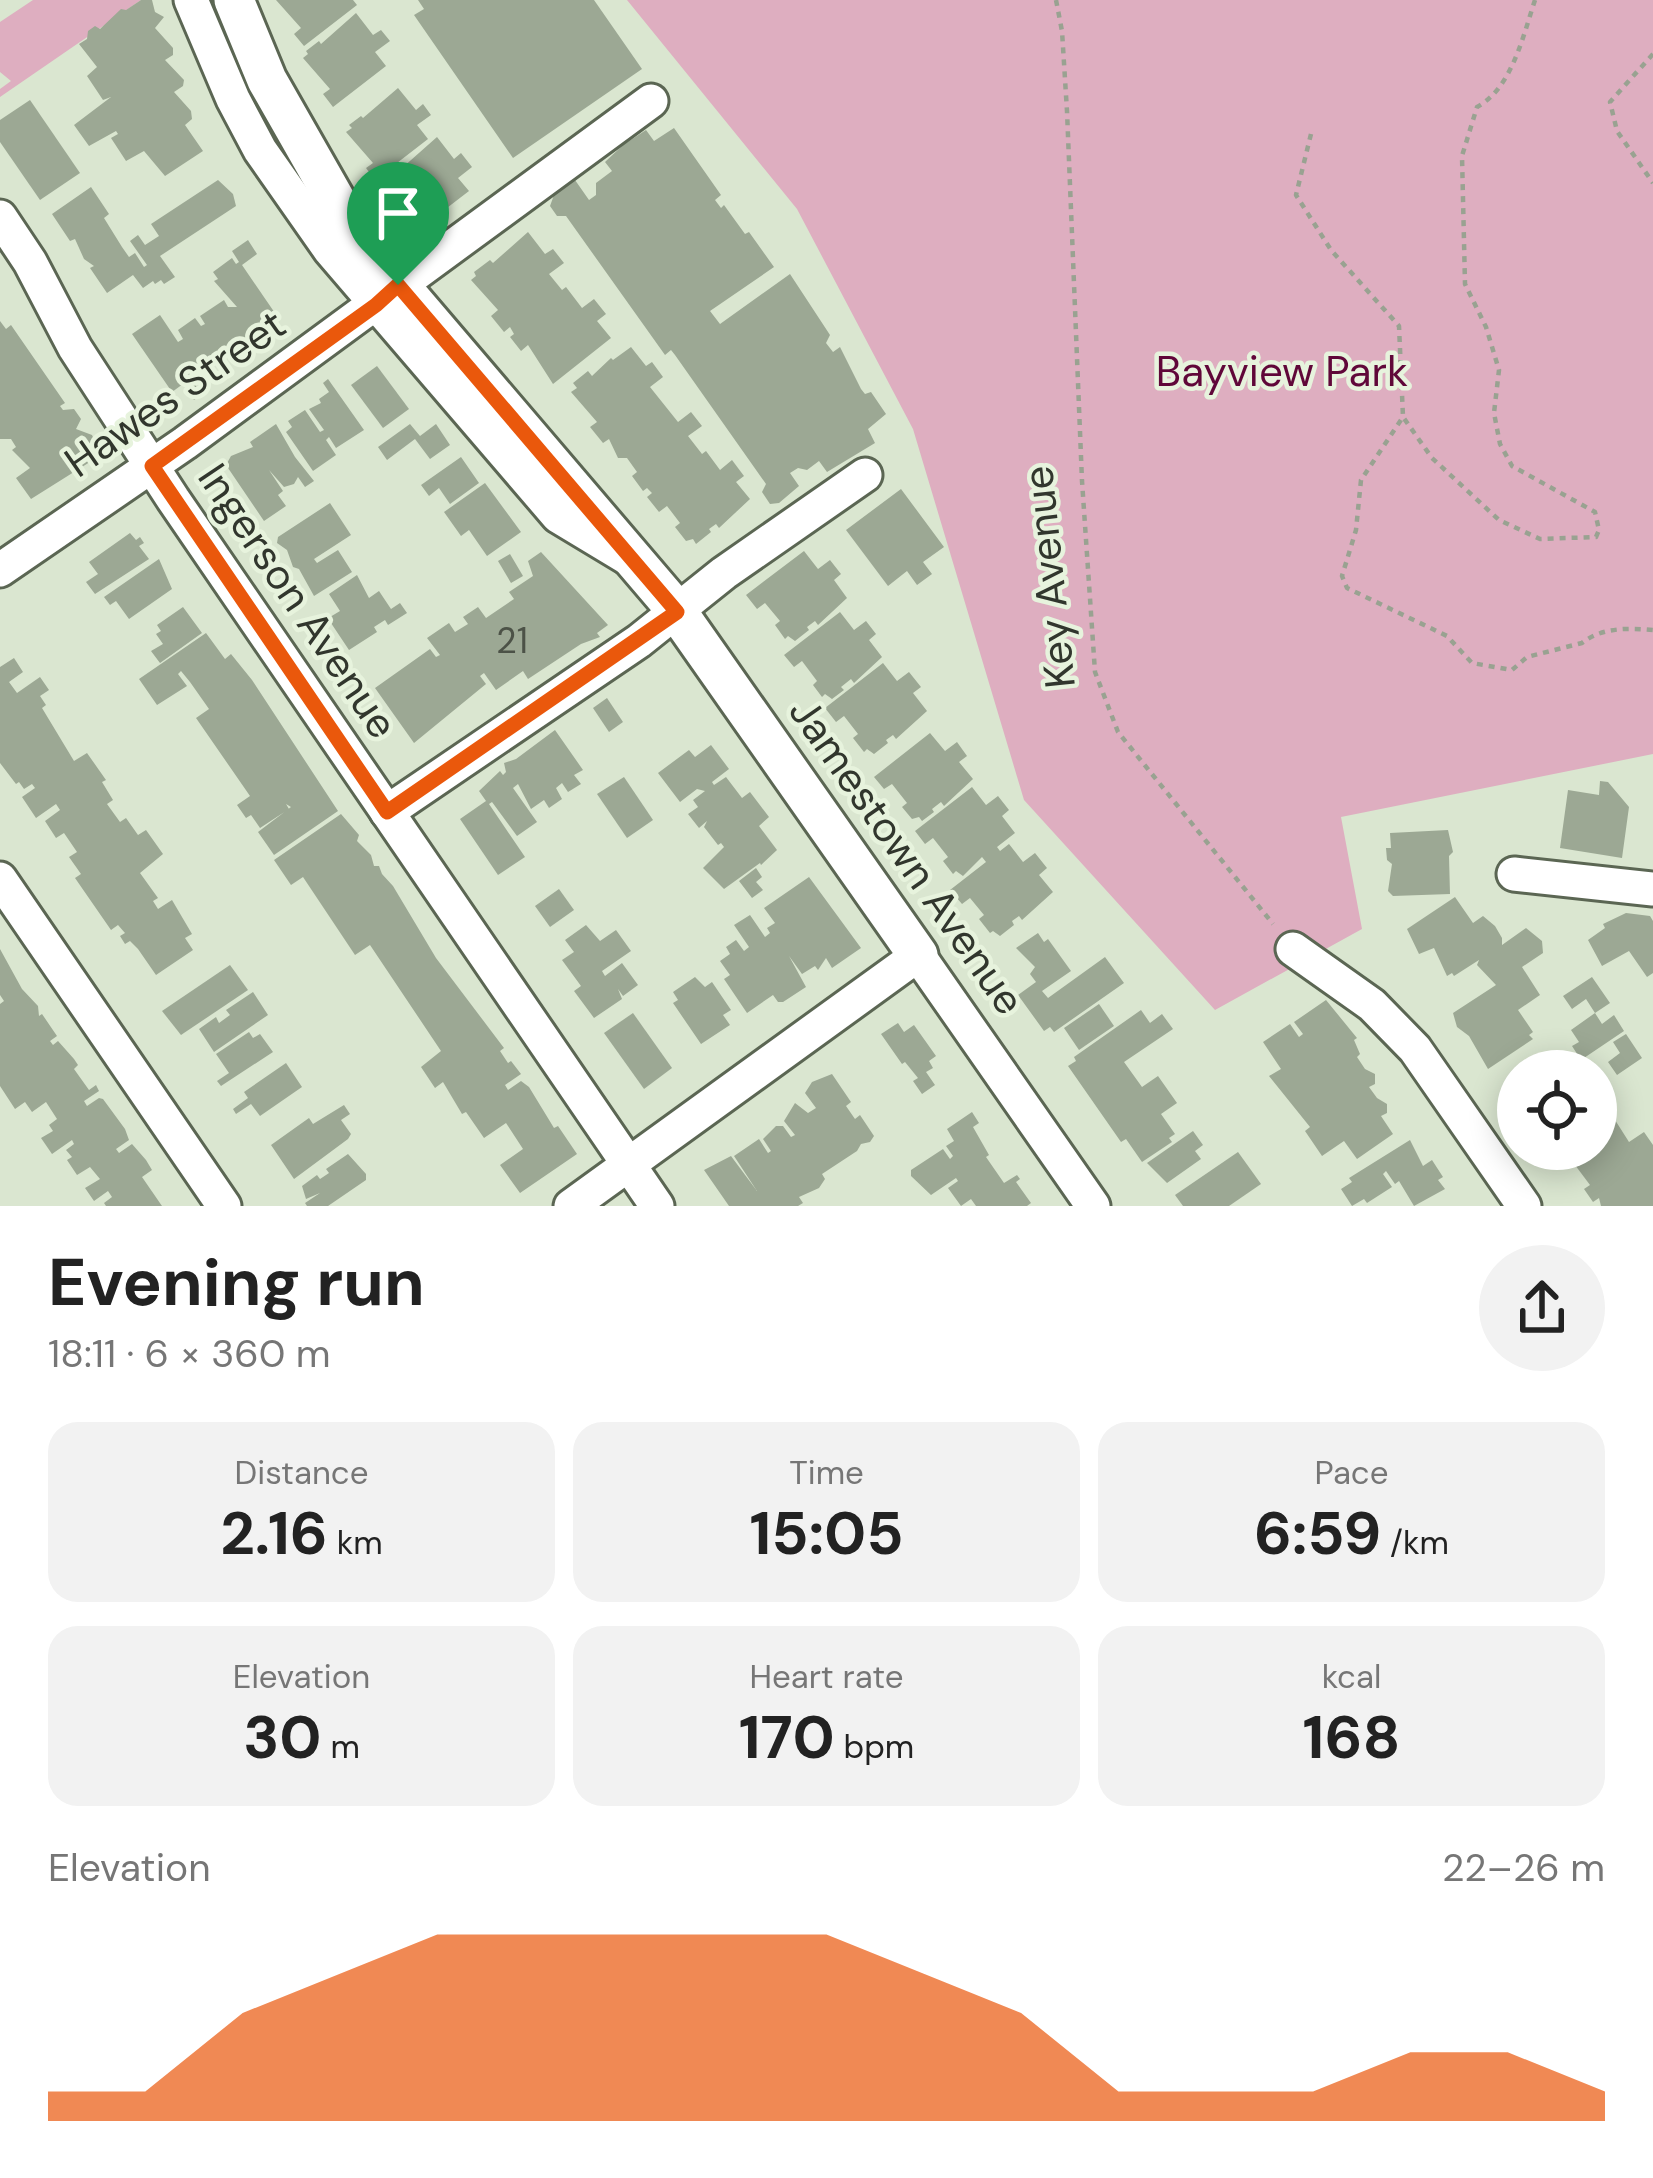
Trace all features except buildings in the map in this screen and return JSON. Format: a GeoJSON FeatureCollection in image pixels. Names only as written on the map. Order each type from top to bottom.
{"type":"FeatureCollection","features":[{"type":"Feature","properties":{"kind":"street","name":"Jamestown Avenue"},"geometry":{"type":"LineString","coordinates":[[191,0],[260,150],[330,250],[387,295],[638,564],[677,612],[1093,1206]]}},
{"type":"Feature","properties":{"kind":"street","name":"Jamestown Avenue"},"geometry":{"type":"LineString","coordinates":[[234,0],[267,80],[387,295]]}},
{"type":"Feature","properties":{"kind":"street","name":"Hawes Street"},"geometry":{"type":"LineString","coordinates":[[0,570],[152,466],[651,101]]}},
{"type":"Feature","properties":{"kind":"street","name":"Ingerson Avenue"},"geometry":{"type":"LineString","coordinates":[[0,217],[30,262],[75,348],[152,466],[658,1206]]}},
{"type":"Feature","properties":{"kind":"street"},"geometry":{"type":"LineString","coordinates":[[387,812],[677,612],[724,573],[865,475]]}},
{"type":"Feature","properties":{"kind":"street"},"geometry":{"type":"LineString","coordinates":[[1514,874],[1653,889]]}},
{"type":"Feature","properties":{"kind":"street"},"geometry":{"type":"LineString","coordinates":[[0,879],[224,1206]]}},
{"type":"Feature","properties":{"kind":"street"},"geometry":{"type":"LineString","coordinates":[[1293,949],[1372,1005],[1415,1049],[1524,1206]]}},
{"type":"Feature","properties":{"kind":"street"},"geometry":{"type":"LineString","coordinates":[[571,1206],[918,955]]}},
{"type":"Feature","properties":{"kind":"path","name":"Key Avenue"},"geometry":{"type":"LineString","coordinates":[[1056,0],[1067,111],[1095,672],[1118,732],[1293,949]]}},
{"type":"Feature","properties":{"kind":"path"},"geometry":{"type":"LineString","coordinates":[[1311,134],[1296,194],[1331,250],[1399,326],[1403,417],[1432,458],[1498,520],[1540,539],[1596,538],[1595,512],[1512,466],[1500,444],[1494,413],[1499,370],[1486,327],[1465,284],[1462,156],[1477,106],[1491,99],[1504,81],[1534,0]]}},
{"type":"Feature","properties":{"kind":"path"},"geometry":{"type":"LineString","coordinates":[[1653,54],[1610,102],[1617,131],[1653,183]]}},
{"type":"Feature","properties":{"kind":"path"},"geometry":{"type":"LineString","coordinates":[[1403,417],[1361,480],[1356,530],[1342,576],[1348,588],[1447,636],[1472,663],[1512,670],[1527,657],[1582,643],[1612,629],[1653,630]]}},
{"type":"Feature","properties":{"kind":"green space"},"geometry":{"type":"Polygon","coordinates":[[[33,0],[141,0],[0,97],[0,89],[11,81],[0,72],[0,22],[33,0]]]}},
{"type":"Feature","properties":{"kind":"green space","name":"Bayview Park"},"geometry":{"type":"Polygon","coordinates":[[[627,0],[1653,0],[1653,754],[1341,817],[1362,929],[1215,1010],[1024,800],[913,429],[797,209],[627,0]]]}},
{"type":"Feature","properties":{"kind":"route"},"geometry":{"type":"LineString","coordinates":[[398,285],[677,612],[387,812],[152,466],[398,285]]}}]}
